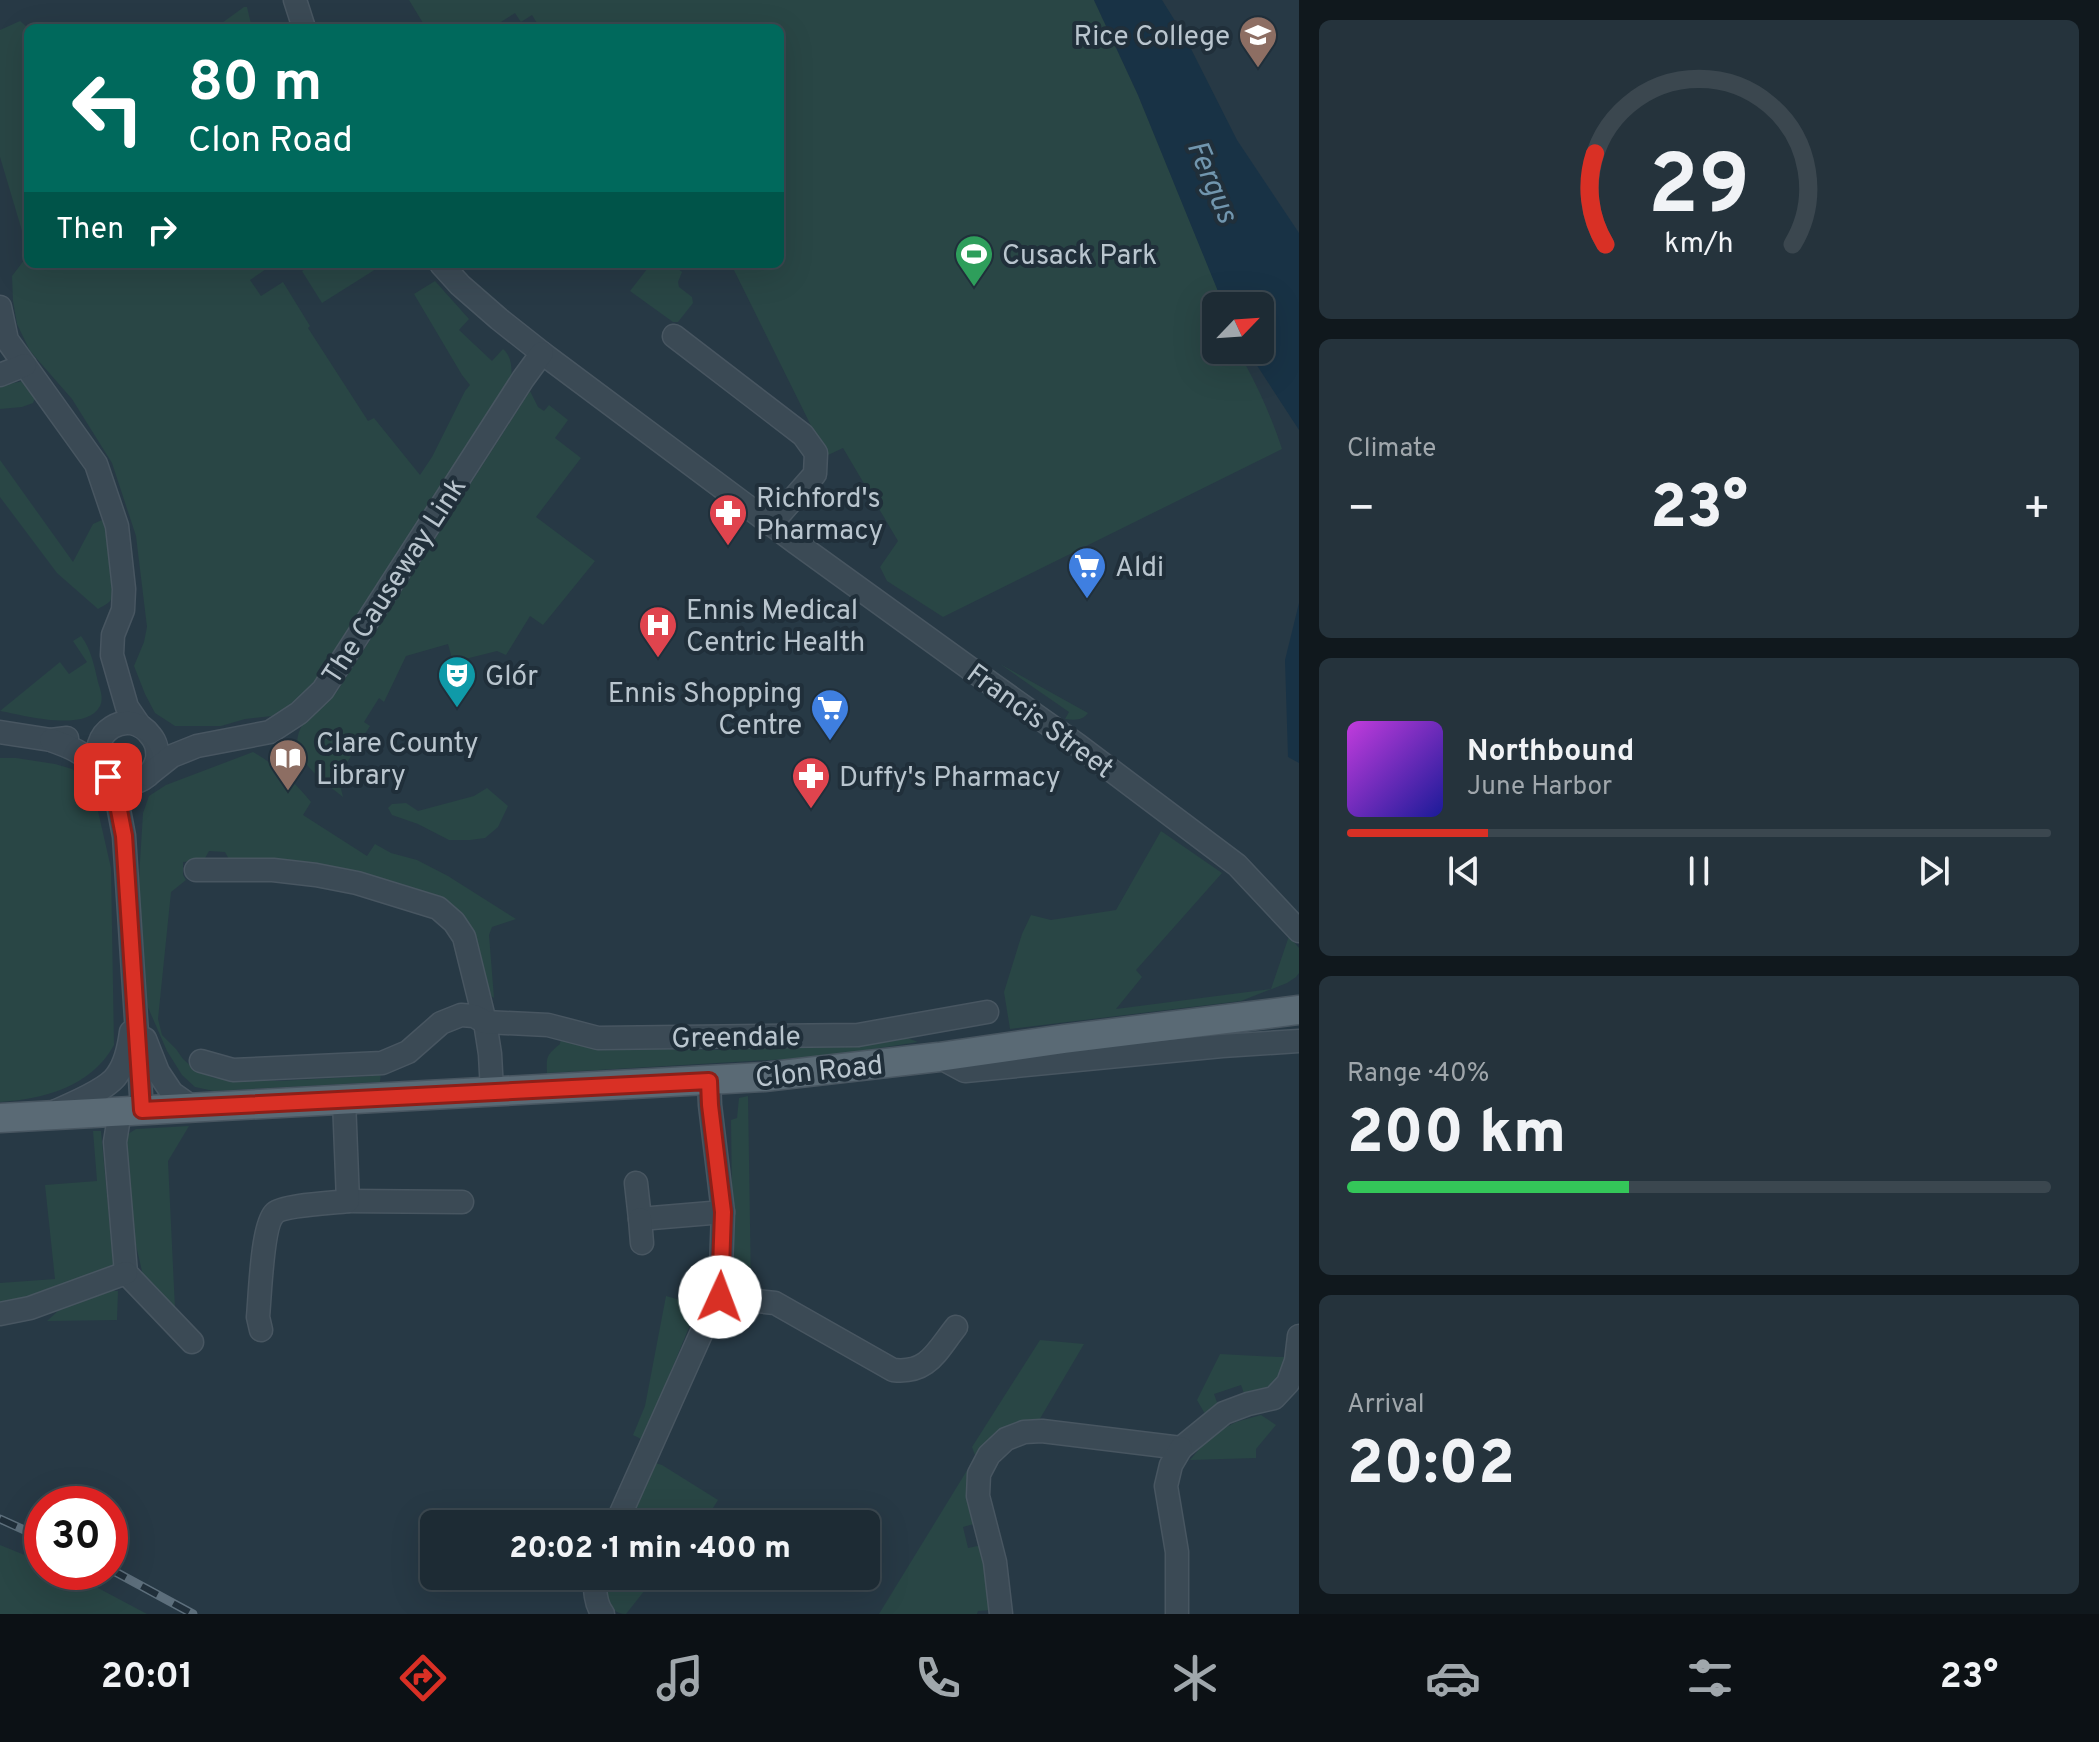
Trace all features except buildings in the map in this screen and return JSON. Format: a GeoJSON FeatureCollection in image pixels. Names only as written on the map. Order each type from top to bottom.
{"type":"FeatureCollection","features":[{"type":"Feature","properties":{"kind":"main road","name":"Clon Road"},"geometry":{"type":"LineString","coordinates":[[0,1118],[709,1081],[939,1057],[1221,1033],[1299,1010]]}},
{"type":"Feature","properties":{"kind":"street"},"geometry":{"type":"LineString","coordinates":[[295,0],[303,24]]}},
{"type":"Feature","properties":{"kind":"street","name":"Francis Street"},"geometry":{"type":"LineString","coordinates":[[445,268],[479,302],[542,353],[1237,865],[1299,931]]}},
{"type":"Feature","properties":{"kind":"street"},"geometry":{"type":"LineString","coordinates":[[0,307],[7,340],[96,464],[117,526],[124,589],[123,610],[113,635],[112,655],[127,707],[154,739],[157,758],[154,767],[142,778],[128,807],[124,836]]}},
{"type":"Feature","properties":{"kind":"street"},"geometry":{"type":"LineString","coordinates":[[674,336],[803,435],[816,453],[815,474],[771,524]]}},
{"type":"Feature","properties":{"kind":"street","name":"The Causeway Link"},"geometry":{"type":"LineString","coordinates":[[142,778],[172,756],[197,746],[270,732],[299,713],[323,690],[542,353]]}},
{"type":"Feature","properties":{"kind":"street"},"geometry":{"type":"LineString","coordinates":[[0,375],[25,365]]}},
{"type":"Feature","properties":{"kind":"street"},"geometry":{"type":"LineString","coordinates":[[119,684],[117,706],[97,752],[118,805],[124,836],[135,1003],[131,1110],[115,1142],[126,1273],[192,1342]]}},
{"type":"Feature","properties":{"kind":"street"},"geometry":{"type":"LineString","coordinates":[[51,740],[107,731],[120,724],[130,723],[144,728]]}},
{"type":"Feature","properties":{"kind":"street","name":"The Causeway Link"},"geometry":{"type":"LineString","coordinates":[[144,728],[172,742],[197,746]]}},
{"type":"Feature","properties":{"kind":"street"},"geometry":{"type":"LineString","coordinates":[[0,732],[51,740],[77,751],[122,783],[142,778]]}},
{"type":"Feature","properties":{"kind":"street"},"geometry":{"type":"LineString","coordinates":[[196,870],[273,870],[316,875],[357,883],[438,908],[454,922],[464,937],[485,1022],[492,1091]]}},
{"type":"Feature","properties":{"kind":"street"},"geometry":{"type":"LineString","coordinates":[[135,1003],[158,1072],[172,1093],[192,1107]]}},
{"type":"Feature","properties":{"kind":"street"},"geometry":{"type":"LineString","coordinates":[[48,1115],[83,1100],[116,1078],[129,1050],[135,1003]]}},
{"type":"Feature","properties":{"kind":"street","name":"Greendale"},"geometry":{"type":"LineString","coordinates":[[201,1061],[233,1070],[382,1063],[408,1052],[441,1023],[461,1015],[474,1016],[485,1022],[548,1025],[598,1038],[858,1035],[987,1012]]}},
{"type":"Feature","properties":{"kind":"street"},"geometry":{"type":"LineString","coordinates":[[1221,1033],[1299,1041]]}},
{"type":"Feature","properties":{"kind":"street"},"geometry":{"type":"LineString","coordinates":[[622,1510],[720,1297],[723,1212],[709,1081]]}},
{"type":"Feature","properties":{"kind":"street"},"geometry":{"type":"LineString","coordinates":[[344,1100],[348,1201]]}},
{"type":"Feature","properties":{"kind":"street"},"geometry":{"type":"LineString","coordinates":[[636,1183],[642,1243]]}},
{"type":"Feature","properties":{"kind":"street"},"geometry":{"type":"LineString","coordinates":[[261,1330],[258,1317],[266,1227],[275,1213],[288,1208],[348,1201],[462,1202]]}},
{"type":"Feature","properties":{"kind":"street"},"geometry":{"type":"LineString","coordinates":[[640,1219],[723,1212]]}},
{"type":"Feature","properties":{"kind":"street"},"geometry":{"type":"LineString","coordinates":[[0,1314],[30,1308],[126,1273]]}},
{"type":"Feature","properties":{"kind":"street"},"geometry":{"type":"LineString","coordinates":[[720,1297],[775,1303],[893,1370],[907,1372],[925,1366],[956,1327]]}},
{"type":"Feature","properties":{"kind":"street"},"geometry":{"type":"LineString","coordinates":[[1177,1614],[1177,1552],[1166,1486],[1171,1465],[1181,1448],[1224,1413],[1274,1398],[1288,1383],[1296,1361],[1299,1336]]}},
{"type":"Feature","properties":{"kind":"street"},"geometry":{"type":"LineString","coordinates":[[1001,1614],[995,1562],[978,1496],[979,1474],[989,1455],[1006,1439],[1024,1432],[1042,1431],[1181,1448]]}},
{"type":"Feature","properties":{"kind":"street"},"geometry":{"type":"LineString","coordinates":[[596,1590],[598,1607],[603,1614]]}},
{"type":"Feature","properties":{"kind":"green space","name":"Cusack Park"},"geometry":{"type":"Polygon","coordinates":[[[409,0],[1094,0],[1138,95],[1219,292],[1202,292],[1202,364],[1245,364],[1282,449],[943,617],[887,581],[880,567],[898,541],[843,448],[826,456],[733,268],[784,268],[784,24],[538,24],[532,15],[521,22],[515,13],[498,24],[424,24],[409,0]]]}},
{"type":"Feature","properties":{"kind":"green space"},"geometry":{"type":"Polygon","coordinates":[[[244,7],[247,7],[251,24],[221,24],[244,7]]]}},
{"type":"Feature","properties":{"kind":"green space"},"geometry":{"type":"Polygon","coordinates":[[[20,21],[24,24],[24,238],[0,157],[0,30],[20,21]]]}},
{"type":"Feature","properties":{"kind":"green space"},"geometry":{"type":"Polygon","coordinates":[[[24,260],[24,268],[268,268],[250,280],[261,296],[283,282],[310,326],[308,328],[368,421],[374,418],[420,475],[470,385],[414,294],[435,281],[469,319],[459,330],[492,361],[503,349],[508,355],[512,377],[320,676],[297,700],[272,716],[221,726],[175,726],[155,713],[134,666],[147,627],[136,536],[112,463],[72,399],[30,351],[17,324],[12,276],[24,260]]]}},
{"type":"Feature","properties":{"kind":"green space"},"geometry":{"type":"Polygon","coordinates":[[[307,268],[376,268],[322,303],[302,271],[307,268]]]}},
{"type":"Feature","properties":{"kind":"green space"},"geometry":{"type":"Polygon","coordinates":[[[648,268],[677,268],[682,272],[679,287],[692,297],[693,303],[678,322],[673,322],[630,291],[648,268]]]}},
{"type":"Feature","properties":{"kind":"green space"},"geometry":{"type":"Polygon","coordinates":[[[23,381],[37,393],[33,403],[0,409],[0,386],[23,381]]]}},
{"type":"Feature","properties":{"kind":"green space"},"geometry":{"type":"Polygon","coordinates":[[[530,391],[538,407],[544,411],[549,405],[568,420],[555,438],[581,458],[536,517],[595,561],[543,625],[530,616],[506,655],[497,651],[453,662],[448,644],[406,656],[384,702],[379,698],[364,722],[370,726],[338,777],[343,797],[307,765],[298,745],[298,734],[307,719],[336,693],[530,391]]]}},
{"type":"Feature","properties":{"kind":"green space"},"geometry":{"type":"Polygon","coordinates":[[[0,460],[73,562],[93,524],[104,519],[116,580],[113,597],[108,603],[98,609],[57,573],[0,497],[0,460]]]}},
{"type":"Feature","properties":{"kind":"green space"},"geometry":{"type":"Polygon","coordinates":[[[81,636],[92,658],[102,700],[93,714],[68,721],[0,711],[60,662],[69,674],[87,662],[73,641],[81,636]]]}},
{"type":"Feature","properties":{"kind":"green space"},"geometry":{"type":"Polygon","coordinates":[[[1000,664],[1088,713],[1081,719],[1065,719],[1069,712],[1000,664]]]}},
{"type":"Feature","properties":{"kind":"green space"},"geometry":{"type":"Polygon","coordinates":[[[253,752],[285,774],[311,802],[303,815],[367,856],[375,844],[391,853],[417,860],[516,919],[492,927],[489,935],[494,998],[487,993],[456,912],[230,861],[225,852],[209,851],[204,860],[183,862],[186,880],[171,892],[158,1019],[162,1035],[195,1070],[214,1078],[278,1081],[371,1076],[371,1073],[381,1072],[380,1082],[214,1091],[195,1087],[182,1075],[167,1051],[143,996],[139,878],[143,813],[149,796],[166,785],[253,752]]]}},
{"type":"Feature","properties":{"kind":"green space"},"geometry":{"type":"Polygon","coordinates":[[[0,758],[16,758],[72,769],[86,782],[95,798],[111,868],[114,1045],[93,1071],[79,1081],[49,1094],[0,1102],[0,758]]]}},
{"type":"Feature","properties":{"kind":"green space"},"geometry":{"type":"Polygon","coordinates":[[[487,788],[508,806],[498,827],[485,838],[449,840],[392,815],[388,808],[392,804],[406,803],[418,811],[474,796],[487,788]]]}},
{"type":"Feature","properties":{"kind":"green space"},"geometry":{"type":"Polygon","coordinates":[[[1161,831],[1222,873],[1136,970],[1142,977],[1116,1009],[1271,989],[1289,936],[1299,948],[1299,973],[1296,977],[1287,983],[1241,1001],[1010,1029],[1004,992],[1031,915],[1051,920],[1116,910],[1161,831]]]}},
{"type":"Feature","properties":{"kind":"green space"},"geometry":{"type":"Polygon","coordinates":[[[899,1035],[918,1042],[822,1057],[547,1073],[548,1056],[560,1044],[561,1037],[599,1048],[715,1050],[823,1046],[899,1035]]]}},
{"type":"Feature","properties":{"kind":"green space"},"geometry":{"type":"Polygon","coordinates":[[[748,1096],[751,1288],[733,1276],[731,1120],[737,1118],[739,1098],[748,1096]]]}},
{"type":"Feature","properties":{"kind":"green space"},"geometry":{"type":"Polygon","coordinates":[[[189,1126],[168,1161],[175,1309],[145,1284],[119,1172],[128,1134],[136,1129],[189,1126]]]}},
{"type":"Feature","properties":{"kind":"green space"},"geometry":{"type":"Polygon","coordinates":[[[93,1131],[101,1131],[114,1270],[42,1298],[0,1304],[0,1283],[55,1279],[45,1185],[97,1181],[93,1131]]]}},
{"type":"Feature","properties":{"kind":"green space"},"geometry":{"type":"Polygon","coordinates":[[[118,1291],[117,1320],[47,1321],[58,1311],[118,1291]]]}},
{"type":"Feature","properties":{"kind":"green space"},"geometry":{"type":"Polygon","coordinates":[[[666,1296],[698,1305],[643,1440],[633,1435],[645,1406],[666,1296]]]}},
{"type":"Feature","properties":{"kind":"green space"},"geometry":{"type":"Polygon","coordinates":[[[1040,1340],[1084,1344],[1038,1422],[976,1458],[972,1447],[1040,1340]]]}},
{"type":"Feature","properties":{"kind":"green space"},"geometry":{"type":"Polygon","coordinates":[[[1220,1354],[1288,1357],[1281,1373],[1267,1387],[1245,1396],[1241,1385],[1214,1394],[1218,1405],[1205,1414],[1197,1400],[1220,1354]]]}},
{"type":"Feature","properties":{"kind":"green space"},"geometry":{"type":"Polygon","coordinates":[[[1261,1415],[1276,1425],[1256,1449],[1256,1458],[1190,1460],[1211,1435],[1236,1422],[1261,1415]]]}},
{"type":"Feature","properties":{"kind":"green space"},"geometry":{"type":"Polygon","coordinates":[[[974,1459],[970,1493],[977,1523],[963,1527],[968,1548],[982,1545],[992,1610],[978,1611],[977,1614],[879,1614],[974,1459]]]}},
{"type":"Feature","properties":{"kind":"green space"},"geometry":{"type":"Polygon","coordinates":[[[655,1463],[718,1500],[712,1510],[634,1510],[655,1463]]]}},
{"type":"Feature","properties":{"kind":"green space"},"geometry":{"type":"Polygon","coordinates":[[[0,1545],[24,1555],[24,1590],[102,1590],[147,1614],[0,1614],[0,1545]]]}},
{"type":"Feature","properties":{"kind":"green space"},"geometry":{"type":"Polygon","coordinates":[[[606,1590],[645,1590],[626,1614],[610,1606],[606,1590]]]}},
{"type":"Feature","properties":{"kind":"water","name":"Fergus"},"geometry":{"type":"Polygon","coordinates":[[[1094,0],[1162,0],[1185,37],[1237,140],[1299,233],[1299,430],[1256,364],[1274,364],[1274,292],[1218,292],[1138,95],[1094,0]]]}},
{"type":"Feature","properties":{"kind":"water"},"geometry":{"type":"Polygon","coordinates":[[[1299,603],[1299,763],[1288,757],[1285,660],[1299,603]]]}},
{"type":"Feature","properties":{"kind":"railway"},"geometry":{"type":"LineString","coordinates":[[0,1519],[24,1530]]}},
{"type":"Feature","properties":{"kind":"railway"},"geometry":{"type":"LineString","coordinates":[[128,1579],[193,1614]]}},
{"type":"Feature","properties":{"kind":"place","name":"Rice College"},"geometry":{"type":"Point","coordinates":[1258,69]}},
{"type":"Feature","properties":{"kind":"place","name":"Cusack Park"},"geometry":{"type":"Point","coordinates":[974,288]}},
{"type":"Feature","properties":{"kind":"place","name":"Richford's Pharmacy"},"geometry":{"type":"Point","coordinates":[728,547]}},
{"type":"Feature","properties":{"kind":"place","name":"Aldi"},"geometry":{"type":"Point","coordinates":[1087,600]}},
{"type":"Feature","properties":{"kind":"place","name":"Ennis Medical Centric Health"},"geometry":{"type":"Point","coordinates":[658,659]}},
{"type":"Feature","properties":{"kind":"place","name":"Glór"},"geometry":{"type":"Point","coordinates":[457,709]}},
{"type":"Feature","properties":{"kind":"place","name":"Ennis Shopping Centre"},"geometry":{"type":"Point","coordinates":[830,742]}},
{"type":"Feature","properties":{"kind":"place","name":"Clare County Library"},"geometry":{"type":"Point","coordinates":[288,792]}},
{"type":"Feature","properties":{"kind":"place","name":"Duffy's Pharmacy"},"geometry":{"type":"Point","coordinates":[811,810]}},
{"type":"Feature","properties":{"kind":"route"},"geometry":{"type":"LineString","coordinates":[[108,777],[124,836],[142,1110],[709,1081],[723,1212],[720,1297]]}}]}
